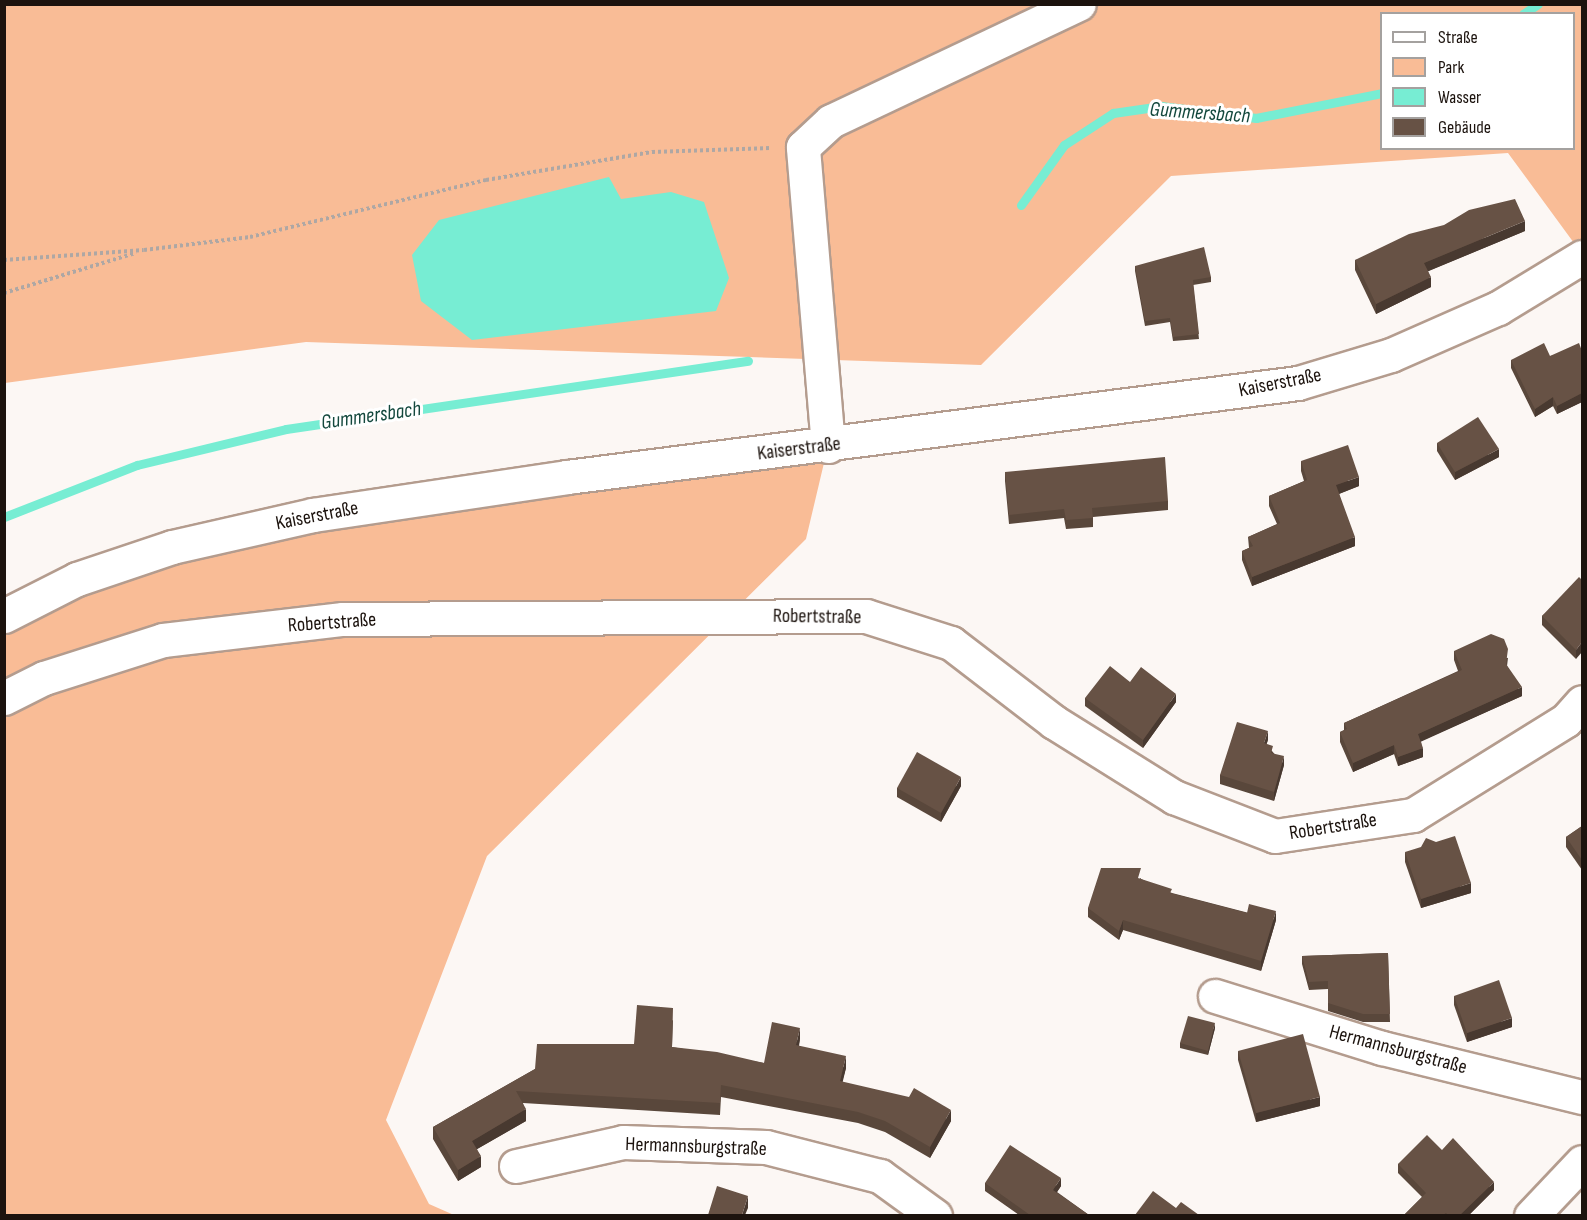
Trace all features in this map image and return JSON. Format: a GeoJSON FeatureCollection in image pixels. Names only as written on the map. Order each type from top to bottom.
{"type":"FeatureCollection","features":[{"type":"Feature","properties":{"kind":"street"},"geometry":{"type":"LineString","coordinates":[[828,446],[804,147],[831,121],[1079,4]]}},
{"type":"Feature","properties":{"kind":"street","name":"Kaiserstraße"},"geometry":{"type":"LineString","coordinates":[[4,616],[77,579],[161,551],[313,515],[567,477],[828,446],[1298,383],[1391,355],[1498,308],[1582,256]]}},
{"type":"Feature","properties":{"kind":"street","name":"Robertstraße"},"geometry":{"type":"LineString","coordinates":[[4,698],[44,678],[164,640],[343,619],[866,616],[951,643],[1054,722],[1174,797],[1275,836],[1413,815],[1566,720],[1582,702]]}},
{"type":"Feature","properties":{"kind":"street","name":"Hermannsburgstraße"},"geometry":{"type":"LineString","coordinates":[[1215,996],[1382,1048],[1582,1097]]}},
{"type":"Feature","properties":{"kind":"street","name":"Hermannsburgstraße"},"geometry":{"type":"LineString","coordinates":[[516,1166],[623,1142],[766,1147],[880,1176],[935,1215]]}},
{"type":"Feature","properties":{"kind":"street"},"geometry":{"type":"LineString","coordinates":[[1531,1215],[1582,1162]]}},
{"type":"Feature","properties":{"kind":"path"},"geometry":{"type":"LineString","coordinates":[[4,260],[144,250],[250,237],[486,180],[652,152],[804,147]]}},
{"type":"Feature","properties":{"kind":"path"},"geometry":{"type":"LineString","coordinates":[[4,293],[144,250]]}},
{"type":"Feature","properties":{"kind":"green space"},"geometry":{"type":"Polygon","coordinates":[[[4,5],[1582,5],[1582,254],[1508,153],[1171,176],[981,365],[306,342],[5,383],[4,5]]]}},
{"type":"Feature","properties":{"kind":"green space"},"geometry":{"type":"Polygon","coordinates":[[[828,446],[806,539],[487,856],[386,1120],[429,1204],[454,1215],[5,1216],[5,616],[172,547],[828,446]]]}},
{"type":"Feature","properties":{"kind":"water"},"geometry":{"type":"Polygon","coordinates":[[[609,177],[621,199],[671,192],[704,202],[729,278],[716,311],[472,340],[421,301],[412,255],[439,220],[609,177]]]}},
{"type":"Feature","properties":{"kind":"building"},"geometry":{"type":"Polygon","coordinates":[[[1515,199],[1525,221],[1424,263],[1431,277],[1376,304],[1355,260],[1409,234],[1444,225],[1469,210],[1515,199]]]}},
{"type":"Feature","properties":{"kind":"building"},"geometry":{"type":"Polygon","coordinates":[[[1204,247],[1211,277],[1193,280],[1199,334],[1173,337],[1170,318],[1145,321],[1135,266],[1204,247]]]}},
{"type":"Feature","properties":{"kind":"building"},"geometry":{"type":"Polygon","coordinates":[[[1544,343],[1550,356],[1579,343],[1582,351],[1582,393],[1557,406],[1553,397],[1535,409],[1511,360],[1544,343]]]}},
{"type":"Feature","properties":{"kind":"building"},"geometry":{"type":"Polygon","coordinates":[[[1478,417],[1499,449],[1455,472],[1437,443],[1478,417]]]}},
{"type":"Feature","properties":{"kind":"building"},"geometry":{"type":"Polygon","coordinates":[[[1348,445],[1359,477],[1336,485],[1355,537],[1252,577],[1242,551],[1253,546],[1248,537],[1280,523],[1269,496],[1307,480],[1301,461],[1348,445]]]}},
{"type":"Feature","properties":{"kind":"building"},"geometry":{"type":"Polygon","coordinates":[[[1165,457],[1168,501],[1092,508],[1093,518],[1066,520],[1064,509],[1009,515],[1005,472],[1165,457]]]}},
{"type":"Feature","properties":{"kind":"building"},"geometry":{"type":"Polygon","coordinates":[[[1579,577],[1582,580],[1582,642],[1576,650],[1542,616],[1579,577]]]}},
{"type":"Feature","properties":{"kind":"building"},"geometry":{"type":"Polygon","coordinates":[[[1491,634],[1504,639],[1508,649],[1506,664],[1522,687],[1418,734],[1423,748],[1398,757],[1394,745],[1353,763],[1340,732],[1347,729],[1344,723],[1462,670],[1454,651],[1491,634]]]}},
{"type":"Feature","properties":{"kind":"building"},"geometry":{"type":"Polygon","coordinates":[[[1110,666],[1130,682],[1141,667],[1176,694],[1143,740],[1085,698],[1110,666]]]}},
{"type":"Feature","properties":{"kind":"building"},"geometry":{"type":"Polygon","coordinates":[[[1237,722],[1268,731],[1264,743],[1273,746],[1271,753],[1284,756],[1274,792],[1220,775],[1237,722]]]}},
{"type":"Feature","properties":{"kind":"building"},"geometry":{"type":"Polygon","coordinates":[[[917,752],[961,777],[941,813],[897,788],[917,752]]]}},
{"type":"Feature","properties":{"kind":"building"},"geometry":{"type":"Polygon","coordinates":[[[1582,826],[1582,860],[1566,837],[1582,826]]]}},
{"type":"Feature","properties":{"kind":"building"},"geometry":{"type":"Polygon","coordinates":[[[1455,836],[1471,883],[1421,899],[1405,852],[1421,847],[1426,838],[1436,842],[1455,836]]]}},
{"type":"Feature","properties":{"kind":"building"},"geometry":{"type":"Polygon","coordinates":[[[1101,868],[1141,868],[1138,878],[1172,889],[1170,893],[1247,913],[1249,904],[1276,911],[1261,961],[1123,920],[1119,931],[1088,908],[1101,868]]]}},
{"type":"Feature","properties":{"kind":"building"},"geometry":{"type":"Polygon","coordinates":[[[1388,953],[1390,1014],[1363,1014],[1328,1003],[1328,981],[1309,982],[1302,956],[1388,953]]]}},
{"type":"Feature","properties":{"kind":"building"},"geometry":{"type":"Polygon","coordinates":[[[1499,980],[1512,1018],[1467,1033],[1454,996],[1499,980]]]}},
{"type":"Feature","properties":{"kind":"building"},"geometry":{"type":"Polygon","coordinates":[[[637,1005],[673,1008],[672,1047],[717,1052],[764,1063],[772,1022],[800,1028],[796,1045],[846,1056],[840,1081],[909,1097],[914,1088],[951,1110],[930,1147],[885,1121],[858,1112],[721,1085],[720,1103],[516,1091],[526,1109],[472,1141],[481,1156],[458,1170],[433,1127],[535,1069],[537,1044],[634,1044],[637,1005]]]}},
{"type":"Feature","properties":{"kind":"building"},"geometry":{"type":"Polygon","coordinates":[[[1188,1016],[1215,1023],[1208,1051],[1180,1043],[1188,1016]]]}},
{"type":"Feature","properties":{"kind":"building"},"geometry":{"type":"Polygon","coordinates":[[[1303,1034],[1320,1097],[1256,1113],[1238,1051],[1303,1034]]]}},
{"type":"Feature","properties":{"kind":"building"},"geometry":{"type":"Polygon","coordinates":[[[1427,1135],[1442,1150],[1453,1138],[1494,1182],[1460,1215],[1446,1213],[1443,1215],[1404,1215],[1426,1193],[1398,1164],[1427,1135]]]}},
{"type":"Feature","properties":{"kind":"building"},"geometry":{"type":"Polygon","coordinates":[[[1010,1145],[1061,1178],[1053,1190],[1089,1215],[1030,1215],[985,1183],[1010,1145]]]}},
{"type":"Feature","properties":{"kind":"building"},"geometry":{"type":"Polygon","coordinates":[[[717,1186],[748,1196],[742,1215],[708,1215],[717,1186]]]}},
{"type":"Feature","properties":{"kind":"building"},"geometry":{"type":"Polygon","coordinates":[[[1153,1191],[1176,1208],[1181,1202],[1199,1215],[1135,1215],[1153,1191]]]}},
{"type":"Feature","properties":{"kind":"waterway","name":"Gummersbach"},"geometry":{"type":"LineString","coordinates":[[1526,12],[1538,4]]}},
{"type":"Feature","properties":{"kind":"waterway","name":"Gummersbach"},"geometry":{"type":"LineString","coordinates":[[1021,205],[1064,145],[1113,113],[1161,106],[1256,118],[1380,93]]}},
{"type":"Feature","properties":{"kind":"waterway","name":"Gummersbach"},"geometry":{"type":"LineString","coordinates":[[4,517],[137,465],[286,429],[748,361]]}}]}
